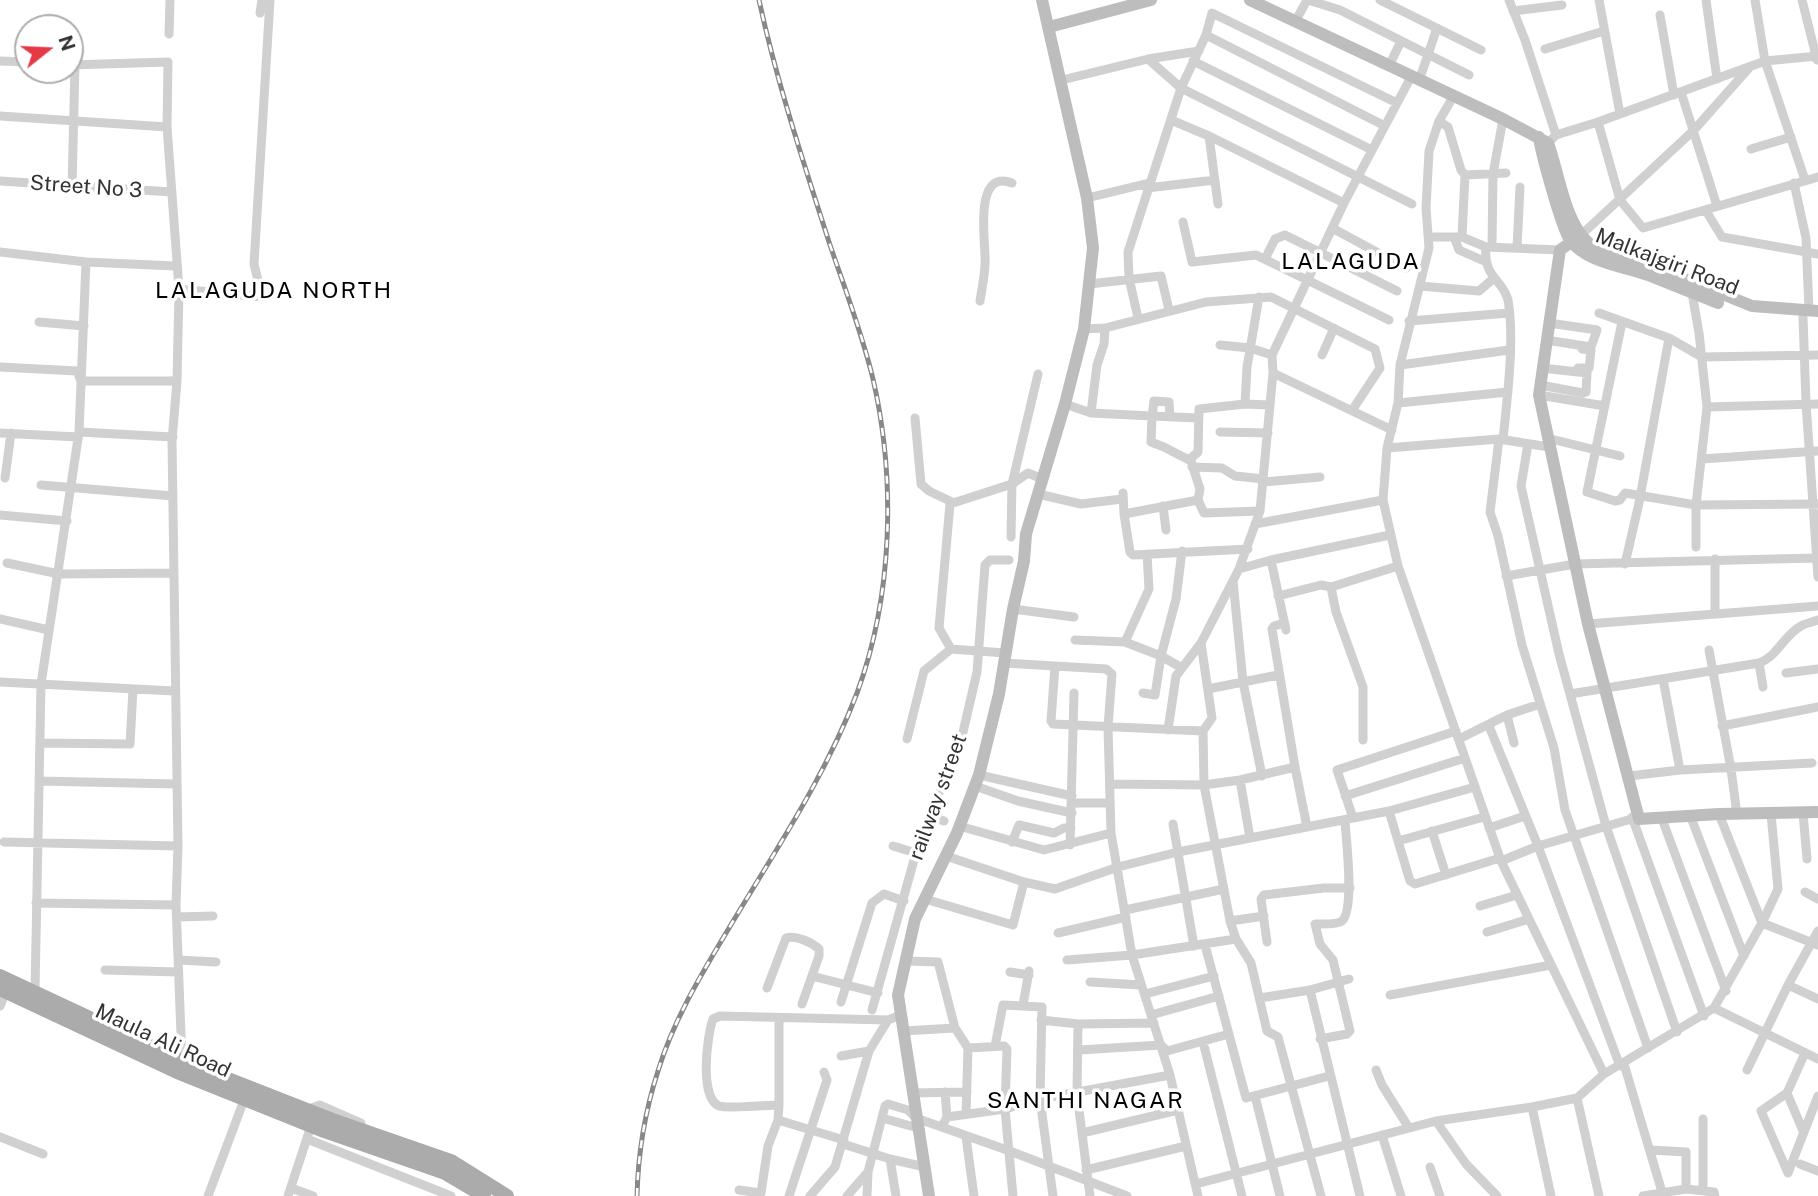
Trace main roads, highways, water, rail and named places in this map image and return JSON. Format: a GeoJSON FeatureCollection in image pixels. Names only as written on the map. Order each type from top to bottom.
{"type":"FeatureCollection","features":[{"type":"Feature","properties":{"kind":"main road"},"geometry":{"type":"LineString","coordinates":[[929,1196],[898,995],[915,919],[946,856],[977,780],[1005,658],[1024,561],[1026,534],[1065,404],[1084,329],[1093,248],[1087,198],[1042,0]]}},
{"type":"Feature","properties":{"kind":"main road"},"geometry":{"type":"LineString","coordinates":[[1049,27],[1151,0]]}},
{"type":"Feature","properties":{"kind":"main road","name":"Malkajgiri Road"},"geometry":{"type":"LineString","coordinates":[[1250,0],[1546,141],[1572,218],[1576,239],[1585,253],[1758,316],[1812,314]]}},
{"type":"Feature","properties":{"kind":"main road"},"geometry":{"type":"LineString","coordinates":[[1576,239],[1560,250],[1539,390],[1588,624],[1629,776],[1635,818],[1818,812]]}},
{"type":"Feature","properties":{"kind":"main road","name":"Malkajgiri Road"},"geometry":{"type":"LineString","coordinates":[[1576,239],[1597,249],[1658,268],[1737,301],[1812,314]]}},
{"type":"Feature","properties":{"kind":"main road","name":"Maula Ali Road"},"geometry":{"type":"LineString","coordinates":[[0,976],[35,991],[177,1072],[318,1129]]}},
{"type":"Feature","properties":{"kind":"main road","name":"Maula Ali Road"},"geometry":{"type":"LineString","coordinates":[[3,990],[304,1110],[318,1129]]}},
{"type":"Feature","properties":{"kind":"main road"},"geometry":{"type":"LineString","coordinates":[[318,1129],[444,1173],[486,1196]]}},
{"type":"Feature","properties":{"kind":"main road"},"geometry":{"type":"LineString","coordinates":[[318,1129],[451,1161],[507,1196]]}},
{"type":"Feature","properties":{"kind":"railway"},"geometry":{"type":"LineString","coordinates":[[637,1196],[646,1117],[665,1051],[700,977],[800,811],[845,723],[869,656],[884,577],[888,497],[880,417],[873,379],[792,123],[759,0]]}},
{"type":"Feature","properties":{"kind":"district","name":"LALAGUDA"},"geometry":{"type":"Point","coordinates":[1351,262]}},
{"type":"Feature","properties":{"kind":"district","name":"LALAGUDA NORTH"},"geometry":{"type":"Point","coordinates":[274,291]}},
{"type":"Feature","properties":{"kind":"district","name":"SANTHI NAGAR"},"geometry":{"type":"Point","coordinates":[1086,1101]}}]}
